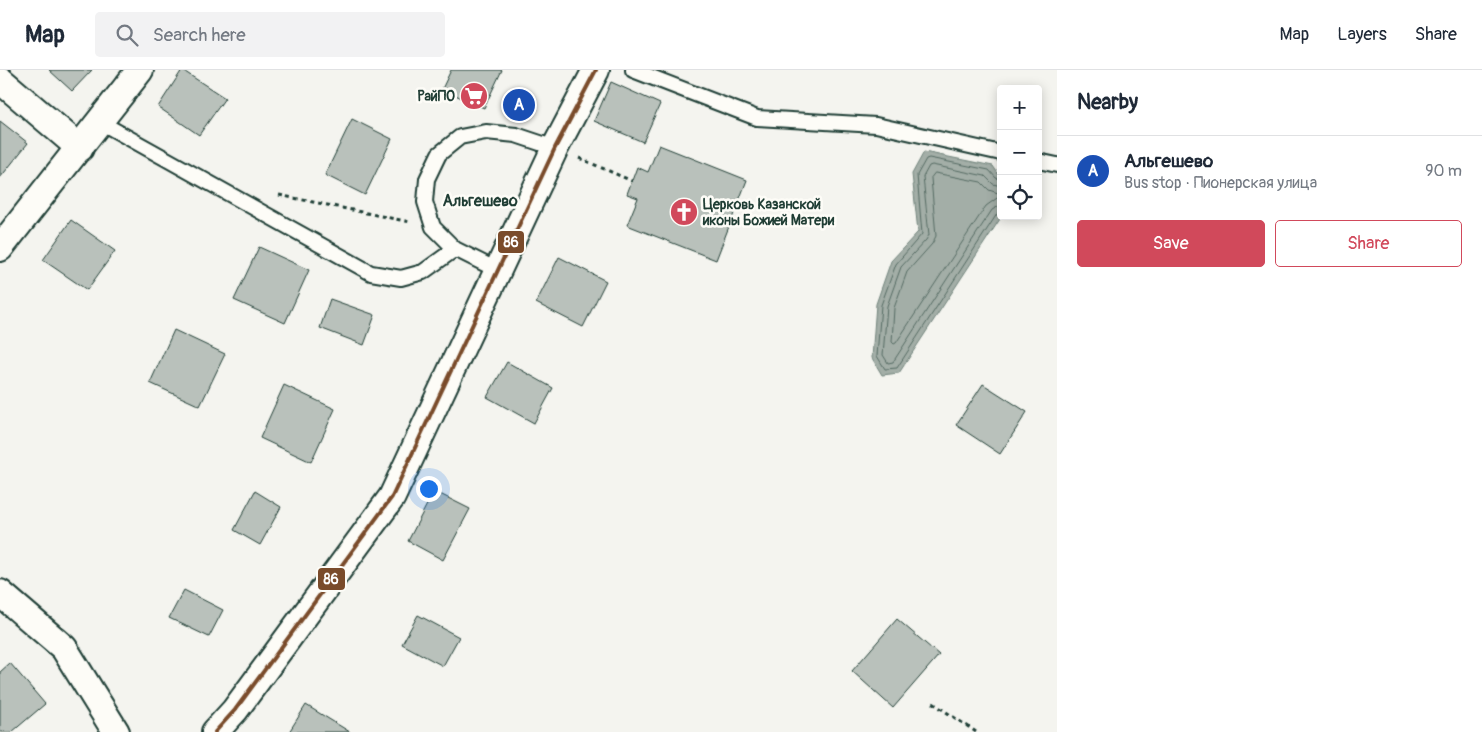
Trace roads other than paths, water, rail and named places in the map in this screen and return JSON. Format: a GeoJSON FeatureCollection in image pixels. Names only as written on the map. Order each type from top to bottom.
{"type":"FeatureCollection","features":[{"type":"Feature","properties":{"kind":"street"},"geometry":{"type":"LineString","coordinates":[[0,248],[140,70]]}},
{"type":"Feature","properties":{"kind":"street"},"geometry":{"type":"LineString","coordinates":[[215,732],[235,710],[392,497],[555,148],[596,70]]}},
{"type":"Feature","properties":{"kind":"street"},"geometry":{"type":"LineString","coordinates":[[0,80],[80,148]]}},
{"type":"Feature","properties":{"kind":"street"},"geometry":{"type":"LineString","coordinates":[[0,593],[64,648],[116,732]]}},
{"type":"Feature","properties":{"kind":"lane"},"geometry":{"type":"LineString","coordinates":[[633,70],[757,118],[876,125],[997,152]]}},
{"type":"Feature","properties":{"kind":"lane"},"geometry":{"type":"LineString","coordinates":[[100,122],[370,273],[401,278],[423,272],[455,249]]}},
{"type":"Feature","properties":{"kind":"lane"},"geometry":{"type":"LineString","coordinates":[[497,270],[455,249],[433,227],[425,202],[427,179],[439,154],[460,137],[486,132],[516,135],[555,148]]}},
{"type":"Feature","properties":{"kind":"lane"},"geometry":{"type":"LineString","coordinates":[[1042,162],[1057,166]]}},
{"type":"Feature","properties":{"kind":"water"},"geometry":{"type":"Polygon","coordinates":[[[924,152],[993,166],[997,172],[997,220],[999,220],[899,373],[882,375],[872,358],[876,304],[891,261],[918,232],[912,174],[924,152]]]}},
{"type":"Feature","properties":{"kind":"place","name":"РайПО"},"geometry":{"type":"Point","coordinates":[474,96]}},
{"type":"Feature","properties":{"kind":"place","name":"Альгешево"},"geometry":{"type":"Point","coordinates":[519,105]}},
{"type":"Feature","properties":{"kind":"place","name":"Церковь Казанской иконы Божией Матери"},"geometry":{"type":"Point","coordinates":[684,212]}},
{"type":"Feature","properties":{"kind":"district","name":"Альгешево"},"geometry":{"type":"Point","coordinates":[480,200]}}]}
